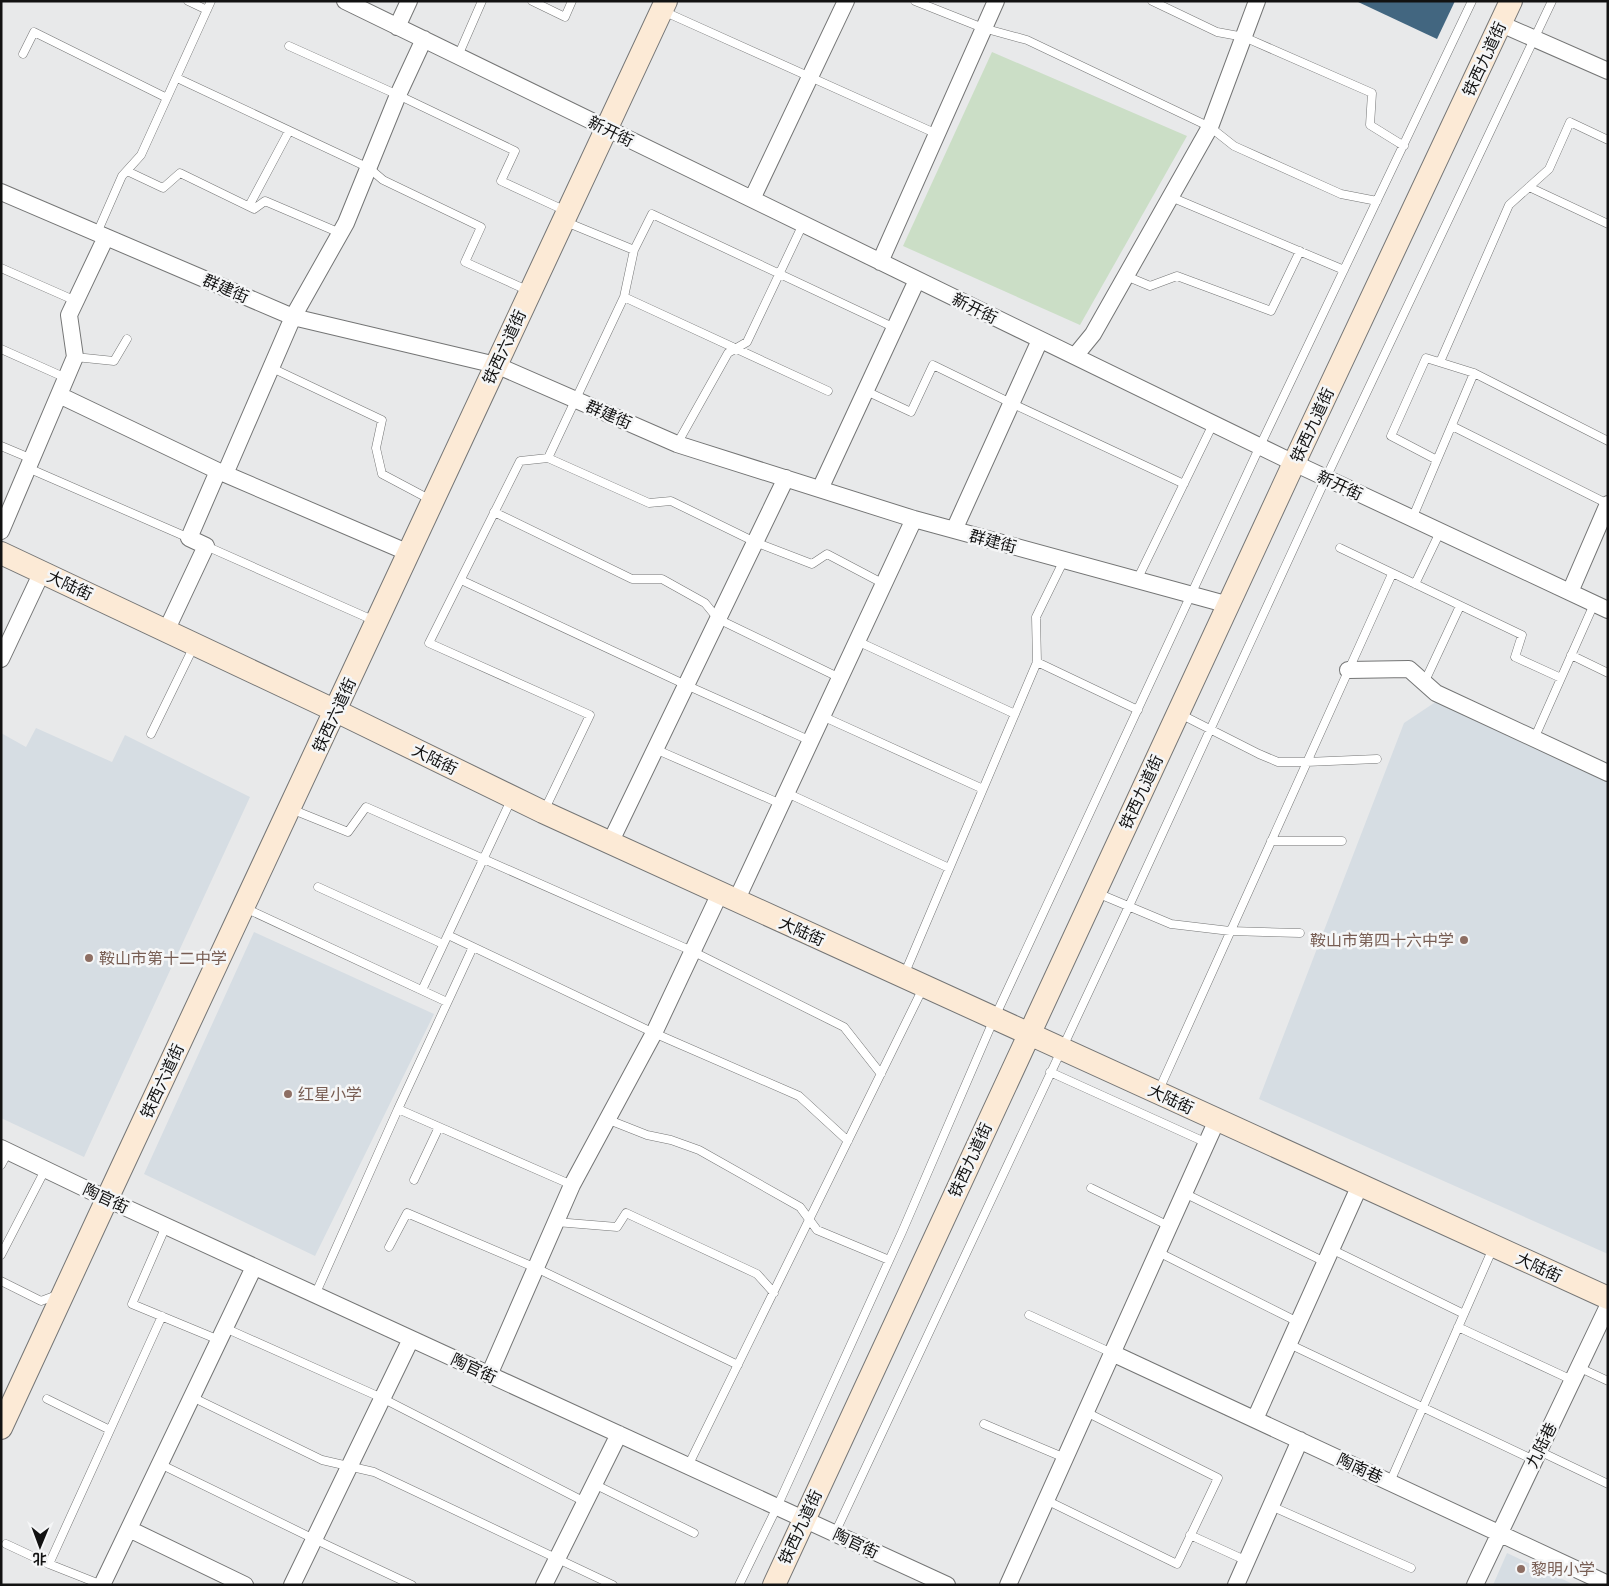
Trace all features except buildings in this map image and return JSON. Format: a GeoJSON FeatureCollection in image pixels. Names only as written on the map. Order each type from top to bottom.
{"type":"FeatureCollection","features":[{"type":"Feature","properties":{"kind":"main road","name":"铁西九道街"},"geometry":{"type":"LineString","coordinates":[[774,1585],[1294,463],[1511,1]]}},
{"type":"Feature","properties":{"kind":"main road","name":"铁西六道街"},"geometry":{"type":"LineString","coordinates":[[1,1428],[664,6]]}},
{"type":"Feature","properties":{"kind":"main road","name":"大陆街"},"geometry":{"type":"LineString","coordinates":[[1,553],[336,710],[543,812],[1608,1298]]}},
{"type":"Feature","properties":{"kind":"street","name":"新开街"},"geometry":{"type":"LineString","coordinates":[[346,1],[1213,424],[1601,607]]}},
{"type":"Feature","properties":{"kind":"street"},"geometry":{"type":"LineString","coordinates":[[397,26],[409,1]]}},
{"type":"Feature","properties":{"kind":"street"},"geometry":{"type":"LineString","coordinates":[[752,199],[846,1]]}},
{"type":"Feature","properties":{"kind":"street"},"geometry":{"type":"LineString","coordinates":[[880,262],[996,1]]}},
{"type":"Feature","properties":{"kind":"street"},"geometry":{"type":"LineString","coordinates":[[1074,356],[1093,334],[1210,127],[1257,1]]}},
{"type":"Feature","properties":{"kind":"street"},"geometry":{"type":"LineString","coordinates":[[1501,24],[1608,71]]}},
{"type":"Feature","properties":{"kind":"street"},"geometry":{"type":"LineString","coordinates":[[166,631],[206,546],[190,538],[272,368],[293,317],[346,223],[398,95],[424,39]]}},
{"type":"Feature","properties":{"kind":"street","name":"群建街"},"geometry":{"type":"LineString","coordinates":[[1,192],[293,317],[496,365],[677,444],[914,519],[1229,606]]}},
{"type":"Feature","properties":{"kind":"street"},"geometry":{"type":"LineString","coordinates":[[1,532],[75,357],[70,316],[102,235]]}},
{"type":"Feature","properties":{"kind":"street"},"geometry":{"type":"LineString","coordinates":[[820,489],[917,280]]}},
{"type":"Feature","properties":{"kind":"street"},"geometry":{"type":"LineString","coordinates":[[954,530],[1040,340]]}},
{"type":"Feature","properties":{"kind":"street"},"geometry":{"type":"LineString","coordinates":[[59,396],[221,473],[409,553]]}},
{"type":"Feature","properties":{"kind":"street"},"geometry":{"type":"LineString","coordinates":[[610,843],[786,478]]}},
{"type":"Feature","properties":{"kind":"street"},"geometry":{"type":"LineString","coordinates":[[1570,592],[1608,504]]}},
{"type":"Feature","properties":{"kind":"street"},"geometry":{"type":"LineString","coordinates":[[489,1374],[572,1185],[609,1120],[654,1033],[692,951],[728,897],[784,798],[914,519]]}},
{"type":"Feature","properties":{"kind":"street"},"geometry":{"type":"LineString","coordinates":[[1,659],[42,572]]}},
{"type":"Feature","properties":{"kind":"street"},"geometry":{"type":"LineString","coordinates":[[1348,670],[1409,669],[1436,693],[1608,773]]}},
{"type":"Feature","properties":{"kind":"street"},"geometry":{"type":"LineString","coordinates":[[1008,1585],[1217,1120]]}},
{"type":"Feature","properties":{"kind":"street","name":"陶官街"},"geometry":{"type":"LineString","coordinates":[[4,1155],[45,1170],[947,1585]]}},
{"type":"Feature","properties":{"kind":"street"},"geometry":{"type":"LineString","coordinates":[[1254,1419],[1360,1185]]}},
{"type":"Feature","properties":{"kind":"street"},"geometry":{"type":"LineString","coordinates":[[102,1585],[254,1267]]}},
{"type":"Feature","properties":{"kind":"street","name":"九陆巷"},"geometry":{"type":"LineString","coordinates":[[1474,1585],[1608,1306]]}},
{"type":"Feature","properties":{"kind":"street"},"geometry":{"type":"LineString","coordinates":[[292,1585],[410,1339]]}},
{"type":"Feature","properties":{"kind":"street","name":"陶南巷"},"geometry":{"type":"LineString","coordinates":[[1112,1353],[1608,1584]]}},
{"type":"Feature","properties":{"kind":"street"},"geometry":{"type":"LineString","coordinates":[[544,1585],[619,1434]]}},
{"type":"Feature","properties":{"kind":"street"},"geometry":{"type":"LineString","coordinates":[[1236,1585],[1300,1440]]}},
{"type":"Feature","properties":{"kind":"street"},"geometry":{"type":"LineString","coordinates":[[129,1529],[245,1585]]}},
{"type":"Feature","properties":{"kind":"lane"},"geometry":{"type":"LineString","coordinates":[[188,1],[207,10]]}},
{"type":"Feature","properties":{"kind":"lane"},"geometry":{"type":"LineString","coordinates":[[102,235],[122,176],[141,155],[211,1]]}},
{"type":"Feature","properties":{"kind":"lane"},"geometry":{"type":"LineString","coordinates":[[458,56],[482,1]]}},
{"type":"Feature","properties":{"kind":"lane"},"geometry":{"type":"LineString","coordinates":[[532,1],[565,17],[572,1]]}},
{"type":"Feature","properties":{"kind":"lane"},"geometry":{"type":"LineString","coordinates":[[914,1],[984,28],[1026,40],[1210,127],[1234,146],[1341,194],[1377,201]]}},
{"type":"Feature","properties":{"kind":"lane"},"geometry":{"type":"LineString","coordinates":[[1152,1],[1218,32],[1244,37],[1372,93],[1370,125],[1404,146]]}},
{"type":"Feature","properties":{"kind":"lane"},"geometry":{"type":"LineString","coordinates":[[739,1585],[777,1507],[889,1260],[994,1018],[1260,446],[1472,1]]}},
{"type":"Feature","properties":{"kind":"lane"},"geometry":{"type":"LineString","coordinates":[[836,1533],[1326,478],[1552,1]]}},
{"type":"Feature","properties":{"kind":"lane"},"geometry":{"type":"LineString","coordinates":[[664,6],[810,78],[937,134]]}},
{"type":"Feature","properties":{"kind":"lane"},"geometry":{"type":"LineString","coordinates":[[23,54],[34,32],[167,98]]}},
{"type":"Feature","properties":{"kind":"lane"},"geometry":{"type":"LineString","coordinates":[[289,46],[515,151],[501,181],[565,216],[634,250]]}},
{"type":"Feature","properties":{"kind":"lane"},"geometry":{"type":"LineString","coordinates":[[176,78],[369,168],[383,180],[481,227],[465,262],[530,292]]}},
{"type":"Feature","properties":{"kind":"lane"},"geometry":{"type":"LineString","coordinates":[[1440,362],[1509,205],[1549,169],[1570,122],[1608,140]]}},
{"type":"Feature","properties":{"kind":"lane"},"geometry":{"type":"LineString","coordinates":[[249,206],[289,131]]}},
{"type":"Feature","properties":{"kind":"lane"},"geometry":{"type":"LineString","coordinates":[[127,171],[162,188],[180,173],[254,209],[265,200],[340,234]]}},
{"type":"Feature","properties":{"kind":"lane"},"geometry":{"type":"LineString","coordinates":[[1529,187],[1608,224]]}},
{"type":"Feature","properties":{"kind":"lane"},"geometry":{"type":"LineString","coordinates":[[1171,196],[1344,270]]}},
{"type":"Feature","properties":{"kind":"lane"},"geometry":{"type":"LineString","coordinates":[[548,458],[624,297],[634,250],[652,214],[895,328]]}},
{"type":"Feature","properties":{"kind":"lane"},"geometry":{"type":"LineString","coordinates":[[677,444],[728,352],[747,342],[803,224]]}},
{"type":"Feature","properties":{"kind":"lane"},"geometry":{"type":"LineString","coordinates":[[1126,276],[1150,286],[1177,276],[1271,311],[1300,251]]}},
{"type":"Feature","properties":{"kind":"lane"},"geometry":{"type":"LineString","coordinates":[[1,268],[76,301]]}},
{"type":"Feature","properties":{"kind":"lane"},"geometry":{"type":"LineString","coordinates":[[624,297],[828,391]]}},
{"type":"Feature","properties":{"kind":"lane"},"geometry":{"type":"LineString","coordinates":[[75,357],[114,361],[127,339]]}},
{"type":"Feature","properties":{"kind":"lane"},"geometry":{"type":"LineString","coordinates":[[1,349],[66,378]]}},
{"type":"Feature","properties":{"kind":"lane"},"geometry":{"type":"LineString","coordinates":[[1437,460],[1391,436],[1426,358],[1474,373],[1608,441]]}},
{"type":"Feature","properties":{"kind":"lane"},"geometry":{"type":"LineString","coordinates":[[866,391],[911,412],[933,365],[1184,484]]}},
{"type":"Feature","properties":{"kind":"lane"},"geometry":{"type":"LineString","coordinates":[[272,368],[382,420],[376,448],[382,474],[433,501]]}},
{"type":"Feature","properties":{"kind":"lane"},"geometry":{"type":"LineString","coordinates":[[1412,519],[1474,373]]}},
{"type":"Feature","properties":{"kind":"lane"},"geometry":{"type":"LineString","coordinates":[[1137,580],[1213,424]]}},
{"type":"Feature","properties":{"kind":"lane"},"geometry":{"type":"LineString","coordinates":[[1452,426],[1608,504]]}},
{"type":"Feature","properties":{"kind":"lane"},"geometry":{"type":"LineString","coordinates":[[1,446],[30,463],[190,538]]}},
{"type":"Feature","properties":{"kind":"lane"},"geometry":{"type":"LineString","coordinates":[[543,812],[590,715],[429,644],[520,461],[548,458],[649,503],[671,501],[755,542],[812,564],[827,554],[884,584]]}},
{"type":"Feature","properties":{"kind":"lane"},"geometry":{"type":"LineString","coordinates":[[494,512],[632,579],[662,579],[704,603],[718,618],[840,678]]}},
{"type":"Feature","properties":{"kind":"lane"},"geometry":{"type":"LineString","coordinates":[[1415,584],[1440,532]]}},
{"type":"Feature","properties":{"kind":"lane"},"geometry":{"type":"LineString","coordinates":[[206,546],[377,622]]}},
{"type":"Feature","properties":{"kind":"lane"},"geometry":{"type":"LineString","coordinates":[[1340,548],[1522,635],[1515,658],[1561,678]]}},
{"type":"Feature","properties":{"kind":"lane"},"geometry":{"type":"LineString","coordinates":[[903,977],[1037,662],[1036,617],[1064,560]]}},
{"type":"Feature","properties":{"kind":"lane"},"geometry":{"type":"LineString","coordinates":[[1158,1093],[1392,574]]}},
{"type":"Feature","properties":{"kind":"lane"},"geometry":{"type":"LineString","coordinates":[[461,580],[686,685],[811,740]]}},
{"type":"Feature","properties":{"kind":"lane"},"geometry":{"type":"LineString","coordinates":[[1424,682],[1460,606]]}},
{"type":"Feature","properties":{"kind":"lane"},"geometry":{"type":"LineString","coordinates":[[1534,739],[1571,655],[1601,607]]}},
{"type":"Feature","properties":{"kind":"lane"},"geometry":{"type":"LineString","coordinates":[[857,641],[1015,714]]}},
{"type":"Feature","properties":{"kind":"lane"},"geometry":{"type":"LineString","coordinates":[[151,734],[195,644]]}},
{"type":"Feature","properties":{"kind":"lane"},"geometry":{"type":"LineString","coordinates":[[1571,655],[1608,673]]}},
{"type":"Feature","properties":{"kind":"lane"},"geometry":{"type":"LineString","coordinates":[[1037,662],[1138,710]]}},
{"type":"Feature","properties":{"kind":"lane"},"geometry":{"type":"LineString","coordinates":[[1178,713],[1278,762],[1377,758]]}},
{"type":"Feature","properties":{"kind":"lane"},"geometry":{"type":"LineString","coordinates":[[822,716],[983,789]]}},
{"type":"Feature","properties":{"kind":"lane"},"geometry":{"type":"LineString","coordinates":[[655,749],[784,798],[949,868]]}},
{"type":"Feature","properties":{"kind":"lane"},"geometry":{"type":"LineString","coordinates":[[422,990],[512,797]]}},
{"type":"Feature","properties":{"kind":"lane"},"geometry":{"type":"LineString","coordinates":[[290,808],[348,832],[366,807],[692,951],[844,1027],[881,1074]]}},
{"type":"Feature","properties":{"kind":"lane"},"geometry":{"type":"LineString","coordinates":[[1271,841],[1342,841]]}},
{"type":"Feature","properties":{"kind":"lane"},"geometry":{"type":"LineString","coordinates":[[318,886],[443,944]]}},
{"type":"Feature","properties":{"kind":"lane"},"geometry":{"type":"LineString","coordinates":[[1095,892],[1171,924],[1230,932],[1300,934]]}},
{"type":"Feature","properties":{"kind":"lane"},"geometry":{"type":"LineString","coordinates":[[243,908],[448,1002]]}},
{"type":"Feature","properties":{"kind":"lane"},"geometry":{"type":"LineString","coordinates":[[448,934],[654,1033],[799,1096],[848,1140]]}},
{"type":"Feature","properties":{"kind":"lane"},"geometry":{"type":"LineString","coordinates":[[315,1295],[473,947]]}},
{"type":"Feature","properties":{"kind":"lane"},"geometry":{"type":"LineString","coordinates":[[688,1466],[924,986]]}},
{"type":"Feature","properties":{"kind":"lane"},"geometry":{"type":"LineString","coordinates":[[1050,1072],[1207,1143]]}},
{"type":"Feature","properties":{"kind":"lane"},"geometry":{"type":"LineString","coordinates":[[398,1109],[572,1185]]}},
{"type":"Feature","properties":{"kind":"lane"},"geometry":{"type":"LineString","coordinates":[[609,1120],[647,1135],[671,1140],[698,1150],[800,1207],[818,1230],[889,1260]]}},
{"type":"Feature","properties":{"kind":"lane"},"geometry":{"type":"LineString","coordinates":[[414,1180],[439,1127]]}},
{"type":"Feature","properties":{"kind":"lane"},"geometry":{"type":"LineString","coordinates":[[1,1255],[45,1170]]}},
{"type":"Feature","properties":{"kind":"lane"},"geometry":{"type":"LineString","coordinates":[[1091,1188],[1169,1226]]}},
{"type":"Feature","properties":{"kind":"lane"},"geometry":{"type":"LineString","coordinates":[[1184,1193],[1464,1314]]}},
{"type":"Feature","properties":{"kind":"lane"},"geometry":{"type":"LineString","coordinates":[[389,1247],[407,1213],[536,1268],[738,1365]]}},
{"type":"Feature","properties":{"kind":"lane"},"geometry":{"type":"LineString","coordinates":[[556,1222],[617,1227],[626,1213],[757,1274],[774,1293]]}},
{"type":"Feature","properties":{"kind":"lane"},"geometry":{"type":"LineString","coordinates":[[166,1226],[132,1304],[162,1316],[222,1334],[382,1398],[585,1502]]}},
{"type":"Feature","properties":{"kind":"lane"},"geometry":{"type":"LineString","coordinates":[[1390,1482],[1494,1246]]}},
{"type":"Feature","properties":{"kind":"lane"},"geometry":{"type":"LineString","coordinates":[[1158,1252],[1298,1322]]}},
{"type":"Feature","properties":{"kind":"lane"},"geometry":{"type":"LineString","coordinates":[[1,1280],[41,1301],[64,1292]]}},
{"type":"Feature","properties":{"kind":"lane"},"geometry":{"type":"LineString","coordinates":[[1028,1315],[1112,1353]]}},
{"type":"Feature","properties":{"kind":"lane"},"geometry":{"type":"LineString","coordinates":[[49,1564],[162,1316]]}},
{"type":"Feature","properties":{"kind":"lane"},"geometry":{"type":"LineString","coordinates":[[1458,1327],[1575,1374],[1608,1381]]}},
{"type":"Feature","properties":{"kind":"lane"},"geometry":{"type":"LineString","coordinates":[[1289,1344],[1423,1406],[1608,1484]]}},
{"type":"Feature","properties":{"kind":"lane"},"geometry":{"type":"LineString","coordinates":[[192,1397],[322,1460],[374,1472],[613,1585]]}},
{"type":"Feature","properties":{"kind":"lane"},"geometry":{"type":"LineString","coordinates":[[47,1400],[110,1430]]}},
{"type":"Feature","properties":{"kind":"lane"},"geometry":{"type":"LineString","coordinates":[[1046,1500],[1176,1564],[1218,1478],[1086,1412]]}},
{"type":"Feature","properties":{"kind":"lane"},"geometry":{"type":"LineString","coordinates":[[984,1424],[1065,1458]]}},
{"type":"Feature","properties":{"kind":"lane"},"geometry":{"type":"LineString","coordinates":[[160,1464],[412,1585]]}},
{"type":"Feature","properties":{"kind":"lane"},"geometry":{"type":"LineString","coordinates":[[594,1484],[694,1533]]}},
{"type":"Feature","properties":{"kind":"lane"},"geometry":{"type":"LineString","coordinates":[[1271,1506],[1411,1568]]}},
{"type":"Feature","properties":{"kind":"lane"},"geometry":{"type":"LineString","coordinates":[[1190,1535],[1246,1561]]}},
{"type":"Feature","properties":{"kind":"lane"},"geometry":{"type":"LineString","coordinates":[[6,1544],[49,1564],[102,1585]]}},
{"type":"Feature","properties":{"kind":"shaded area","name":"鞍山市第四十六中学"},"geometry":{"type":"Polygon","coordinates":[[[1437,701],[1608,781],[1608,1254],[1259,1099],[1404,723],[1437,701]]]}},
{"type":"Feature","properties":{"kind":"shaded area","name":"鞍山市第十二中学"},"geometry":{"type":"Polygon","coordinates":[[[36,728],[112,762],[125,735],[250,797],[84,1157],[1,1118],[1,733],[26,747],[36,728]]]}},
{"type":"Feature","properties":{"kind":"shaded area","name":"红星小学"},"geometry":{"type":"Polygon","coordinates":[[[254,932],[434,1014],[315,1256],[144,1174],[254,932]]]}},
{"type":"Feature","properties":{"kind":"shaded area","name":"黎明小学"},"geometry":{"type":"Polygon","coordinates":[[[1507,1553],[1575,1585],[1493,1585],[1507,1553]]]}},
{"type":"Feature","properties":{"kind":"green space"},"geometry":{"type":"Polygon","coordinates":[[[992,52],[1187,136],[1080,325],[903,246],[992,52]]]}},
{"type":"Feature","properties":{"kind":"place","name":"鞍山市第四十六中学"},"geometry":{"type":"Point","coordinates":[1464,940]}},
{"type":"Feature","properties":{"kind":"place","name":"鞍山市第十二中学"},"geometry":{"type":"Point","coordinates":[89,958]}},
{"type":"Feature","properties":{"kind":"place","name":"红星小学"},"geometry":{"type":"Point","coordinates":[288,1094]}},
{"type":"Feature","properties":{"kind":"place","name":"黎明小学"},"geometry":{"type":"Point","coordinates":[1521,1569]}}]}
